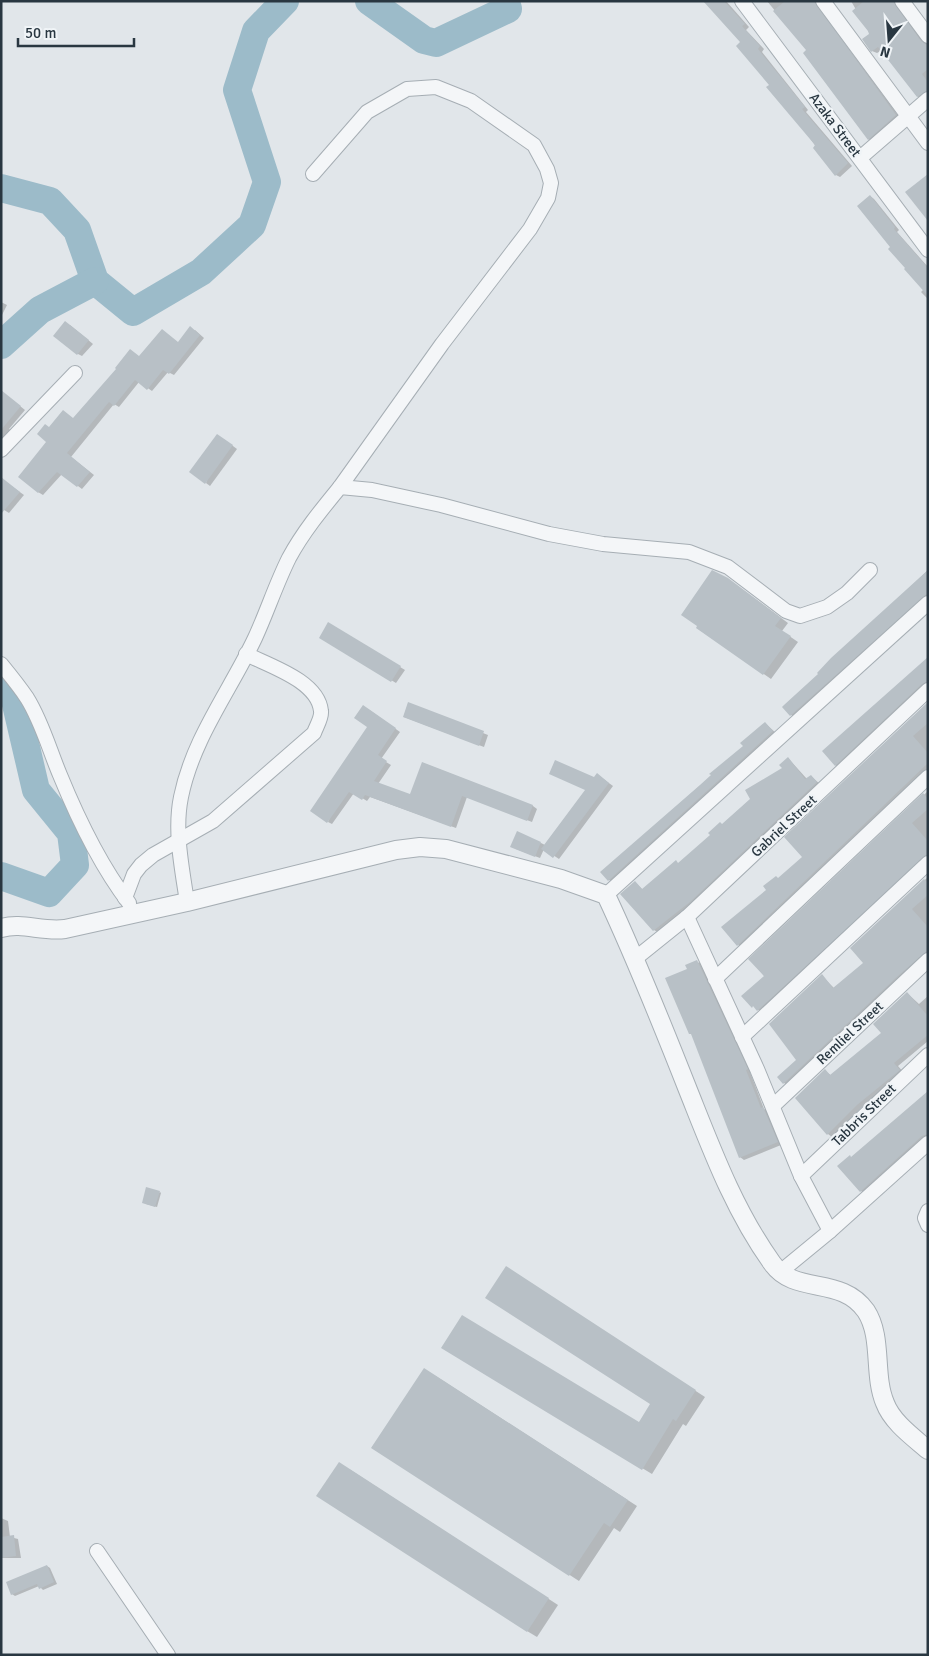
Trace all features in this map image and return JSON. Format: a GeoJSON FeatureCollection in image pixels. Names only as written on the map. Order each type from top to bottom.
{"type":"FeatureCollection","features":[{"type":"Feature","properties":{"kind":"street","name":"Azaka Street"},"geometry":{"type":"LineString","coordinates":[[742,1],[928,250]]}},
{"type":"Feature","properties":{"kind":"street"},"geometry":{"type":"LineString","coordinates":[[824,1],[928,143]]}},
{"type":"Feature","properties":{"kind":"street"},"geometry":{"type":"LineString","coordinates":[[902,1],[928,36]]}},
{"type":"Feature","properties":{"kind":"street"},"geometry":{"type":"LineString","coordinates":[[187,902],[179,842],[179,812],[186,778],[208,721],[246,654],[290,558],[318,514],[340,487],[442,344],[530,229],[548,198],[552,183],[547,169],[534,146],[471,101],[436,87],[407,90],[368,112],[313,174]]}},
{"type":"Feature","properties":{"kind":"street"},"geometry":{"type":"LineString","coordinates":[[860,158],[909,118],[928,99]]}},
{"type":"Feature","properties":{"kind":"street"},"geometry":{"type":"LineString","coordinates":[[1,450],[75,373]]}},
{"type":"Feature","properties":{"kind":"street"},"geometry":{"type":"LineString","coordinates":[[340,487],[380,492],[567,538],[603,544],[689,552],[728,567],[786,611],[800,616],[827,607],[847,593],[870,570]]}},
{"type":"Feature","properties":{"kind":"street"},"geometry":{"type":"LineString","coordinates":[[606,895],[928,604]]}},
{"type":"Feature","properties":{"kind":"street"},"geometry":{"type":"LineString","coordinates":[[125,898],[134,874],[141,865],[153,855],[179,842],[213,821],[292,755],[314,734],[322,713],[316,694],[288,674],[246,654]]}},
{"type":"Feature","properties":{"kind":"street"},"geometry":{"type":"LineString","coordinates":[[1,664],[27,698],[44,729],[60,774],[85,828],[125,898],[137,913]]}},
{"type":"Feature","properties":{"kind":"street","name":"Gabriel Street"},"geometry":{"type":"LineString","coordinates":[[636,958],[687,917],[928,690]]}},
{"type":"Feature","properties":{"kind":"street"},"geometry":{"type":"LineString","coordinates":[[715,979],[928,777]]}},
{"type":"Feature","properties":{"kind":"street"},"geometry":{"type":"LineString","coordinates":[[1,928],[16,924],[49,931],[187,902],[388,852],[420,847],[446,849],[561,879],[606,895],[636,958],[728,1189],[779,1273],[804,1284],[835,1288],[857,1301],[866,1312],[873,1328],[880,1390],[885,1405],[893,1417],[928,1450]]}},
{"type":"Feature","properties":{"kind":"street"},"geometry":{"type":"LineString","coordinates":[[742,1037],[928,863]]}},
{"type":"Feature","properties":{"kind":"street"},"geometry":{"type":"LineString","coordinates":[[687,917],[773,1106],[801,1176],[830,1231]]}},
{"type":"Feature","properties":{"kind":"street","name":"Remliel Street"},"geometry":{"type":"LineString","coordinates":[[773,1106],[928,960]]}},
{"type":"Feature","properties":{"kind":"street","name":"Tabbris Street"},"geometry":{"type":"LineString","coordinates":[[801,1176],[928,1055]]}},
{"type":"Feature","properties":{"kind":"street"},"geometry":{"type":"LineString","coordinates":[[779,1273],[830,1231],[928,1143]]}},
{"type":"Feature","properties":{"kind":"street"},"geometry":{"type":"LineString","coordinates":[[928,1211],[924,1218],[928,1225]]}},
{"type":"Feature","properties":{"kind":"street"},"geometry":{"type":"LineString","coordinates":[[97,1551],[168,1655]]}},
{"type":"Feature","properties":{"kind":"building"},"geometry":{"type":"Polygon","coordinates":[[[703,1],[724,1],[745,24],[742,26],[760,46],[758,49],[805,107],[802,109],[848,163],[835,176],[813,148],[815,145],[766,87],[769,85],[736,46],[740,42],[703,1]]]}},
{"type":"Feature","properties":{"kind":"building"},"geometry":{"type":"Polygon","coordinates":[[[785,1],[814,1],[896,115],[868,140],[803,53],[806,50],[773,11],[785,1]]]}},
{"type":"Feature","properties":{"kind":"building"},"geometry":{"type":"Polygon","coordinates":[[[864,1],[893,1],[921,41],[928,46],[928,69],[922,74],[928,82],[928,90],[917,97],[878,47],[871,52],[862,39],[869,34],[868,31],[852,11],[864,1]]]}},
{"type":"Feature","properties":{"kind":"building"},"geometry":{"type":"Polygon","coordinates":[[[928,174],[928,221],[905,192],[928,174]]]}},
{"type":"Feature","properties":{"kind":"building"},"geometry":{"type":"Polygon","coordinates":[[[870,195],[895,227],[894,229],[928,268],[928,296],[888,249],[890,247],[857,206],[870,195]]]}},
{"type":"Feature","properties":{"kind":"building"},"geometry":{"type":"Polygon","coordinates":[[[65,321],[89,340],[77,355],[53,336],[65,321]]]}},
{"type":"Feature","properties":{"kind":"building"},"geometry":{"type":"Polygon","coordinates":[[[190,326],[200,335],[169,374],[163,370],[147,390],[135,380],[114,406],[109,402],[67,453],[90,472],[77,487],[57,472],[38,493],[18,477],[46,442],[37,434],[45,424],[49,427],[63,410],[73,418],[116,369],[130,349],[139,356],[162,329],[178,342],[190,326]]]}},
{"type":"Feature","properties":{"kind":"building"},"geometry":{"type":"Polygon","coordinates":[[[1,390],[21,406],[1,430],[1,390]]]}},
{"type":"Feature","properties":{"kind":"building"},"geometry":{"type":"Polygon","coordinates":[[[217,434],[233,445],[205,484],[189,472],[217,434]]]}},
{"type":"Feature","properties":{"kind":"building"},"geometry":{"type":"Polygon","coordinates":[[[1,477],[20,492],[1,514],[1,477]]]}},
{"type":"Feature","properties":{"kind":"building"},"geometry":{"type":"Polygon","coordinates":[[[712,570],[728,578],[781,618],[775,626],[791,636],[763,675],[696,628],[697,626],[681,615],[712,570]]]}},
{"type":"Feature","properties":{"kind":"building"},"geometry":{"type":"Polygon","coordinates":[[[928,570],[928,593],[790,716],[782,707],[818,674],[831,658],[928,570]]]}},
{"type":"Feature","properties":{"kind":"building"},"geometry":{"type":"Polygon","coordinates":[[[328,622],[401,666],[391,682],[319,638],[328,622]]]}},
{"type":"Feature","properties":{"kind":"building"},"geometry":{"type":"Polygon","coordinates":[[[928,657],[928,681],[922,684],[835,766],[822,751],[928,657]]]}},
{"type":"Feature","properties":{"kind":"building"},"geometry":{"type":"Polygon","coordinates":[[[408,702],[484,731],[479,746],[403,717],[408,702]]]}},
{"type":"Feature","properties":{"kind":"building"},"geometry":{"type":"Polygon","coordinates":[[[928,702],[928,723],[913,736],[928,753],[928,763],[737,946],[721,927],[766,890],[763,886],[776,876],[778,878],[802,857],[784,837],[928,702]]]}},
{"type":"Feature","properties":{"kind":"building"},"geometry":{"type":"Polygon","coordinates":[[[363,705],[396,728],[378,755],[387,761],[374,781],[410,794],[422,762],[533,805],[527,821],[462,796],[451,827],[365,795],[362,800],[349,792],[327,823],[310,811],[367,727],[354,718],[363,705]]]}},
{"type":"Feature","properties":{"kind":"building"},"geometry":{"type":"Polygon","coordinates":[[[765,722],[773,731],[608,881],[600,872],[743,746],[740,743],[765,722]]]}},
{"type":"Feature","properties":{"kind":"building"},"geometry":{"type":"Polygon","coordinates":[[[788,757],[805,779],[811,775],[817,782],[690,902],[653,931],[620,894],[635,881],[642,889],[676,860],[678,863],[710,835],[708,833],[720,822],[722,824],[750,799],[745,790],[782,768],[779,765],[788,757]]]}},
{"type":"Feature","properties":{"kind":"building"},"geometry":{"type":"Polygon","coordinates":[[[555,760],[594,777],[597,773],[609,783],[553,858],[541,849],[585,790],[549,774],[555,760]]]}},
{"type":"Feature","properties":{"kind":"building"},"geometry":{"type":"Polygon","coordinates":[[[923,793],[928,799],[928,809],[912,823],[928,841],[928,854],[757,1011],[753,1006],[752,1008],[741,996],[764,976],[748,959],[923,793]]]}},
{"type":"Feature","properties":{"kind":"building"},"geometry":{"type":"Polygon","coordinates":[[[517,831],[541,842],[535,857],[510,847],[517,831]]]}},
{"type":"Feature","properties":{"kind":"building"},"geometry":{"type":"Polygon","coordinates":[[[924,879],[928,883],[928,895],[912,909],[928,927],[928,950],[783,1084],[777,1077],[796,1060],[769,1024],[822,974],[833,988],[863,963],[850,948],[924,879]]]}},
{"type":"Feature","properties":{"kind":"building"},"geometry":{"type":"Polygon","coordinates":[[[697,960],[748,1069],[746,1070],[761,1108],[763,1107],[778,1142],[739,1158],[691,1034],[689,1034],[665,978],[687,969],[685,965],[697,960]]]}},
{"type":"Feature","properties":{"kind":"building"},"geometry":{"type":"Polygon","coordinates":[[[907,992],[928,1016],[928,1035],[894,1063],[900,1070],[857,1105],[827,1135],[795,1098],[825,1069],[830,1075],[881,1033],[873,1024],[907,992]]]}},
{"type":"Feature","properties":{"kind":"building"},"geometry":{"type":"Polygon","coordinates":[[[928,1091],[928,1134],[922,1136],[860,1192],[837,1166],[850,1155],[851,1157],[928,1091]]]}},
{"type":"Feature","properties":{"kind":"building"},"geometry":{"type":"Polygon","coordinates":[[[146,1187],[160,1191],[155,1207],[142,1203],[146,1187]]]}},
{"type":"Feature","properties":{"kind":"building"},"geometry":{"type":"Polygon","coordinates":[[[506,1266],[696,1390],[676,1421],[673,1419],[642,1470],[441,1348],[462,1315],[639,1422],[650,1404],[485,1298],[506,1266]]]}},
{"type":"Feature","properties":{"kind":"building"},"geometry":{"type":"Polygon","coordinates":[[[424,1368],[628,1500],[610,1527],[604,1523],[569,1576],[371,1448],[424,1368]]]}},
{"type":"Feature","properties":{"kind":"building"},"geometry":{"type":"Polygon","coordinates":[[[339,1462],[549,1598],[527,1632],[316,1496],[339,1462]]]}},
{"type":"Feature","properties":{"kind":"building"},"geometry":{"type":"Polygon","coordinates":[[[14,1535],[16,1556],[1,1558],[1,1537],[14,1535]]]}},
{"type":"Feature","properties":{"kind":"building"},"geometry":{"type":"Polygon","coordinates":[[[47,1565],[54,1582],[39,1589],[37,1584],[11,1595],[6,1582],[47,1565]]]}},
{"type":"Feature","properties":{"kind":"waterway"},"geometry":{"type":"LineString","coordinates":[[1,188],[50,201],[77,230],[95,281],[133,312],[201,272],[252,225],[267,182],[237,90],[256,31],[285,1]]}},
{"type":"Feature","properties":{"kind":"waterway"},"geometry":{"type":"LineString","coordinates":[[369,1],[424,40],[436,43],[508,9],[506,1]]}},
{"type":"Feature","properties":{"kind":"waterway"},"geometry":{"type":"LineString","coordinates":[[1,345],[40,310],[95,281]]}},
{"type":"Feature","properties":{"kind":"waterway"},"geometry":{"type":"LineString","coordinates":[[1,685],[15,700],[36,790],[71,833],[75,865],[49,893],[1,876]]}}]}
